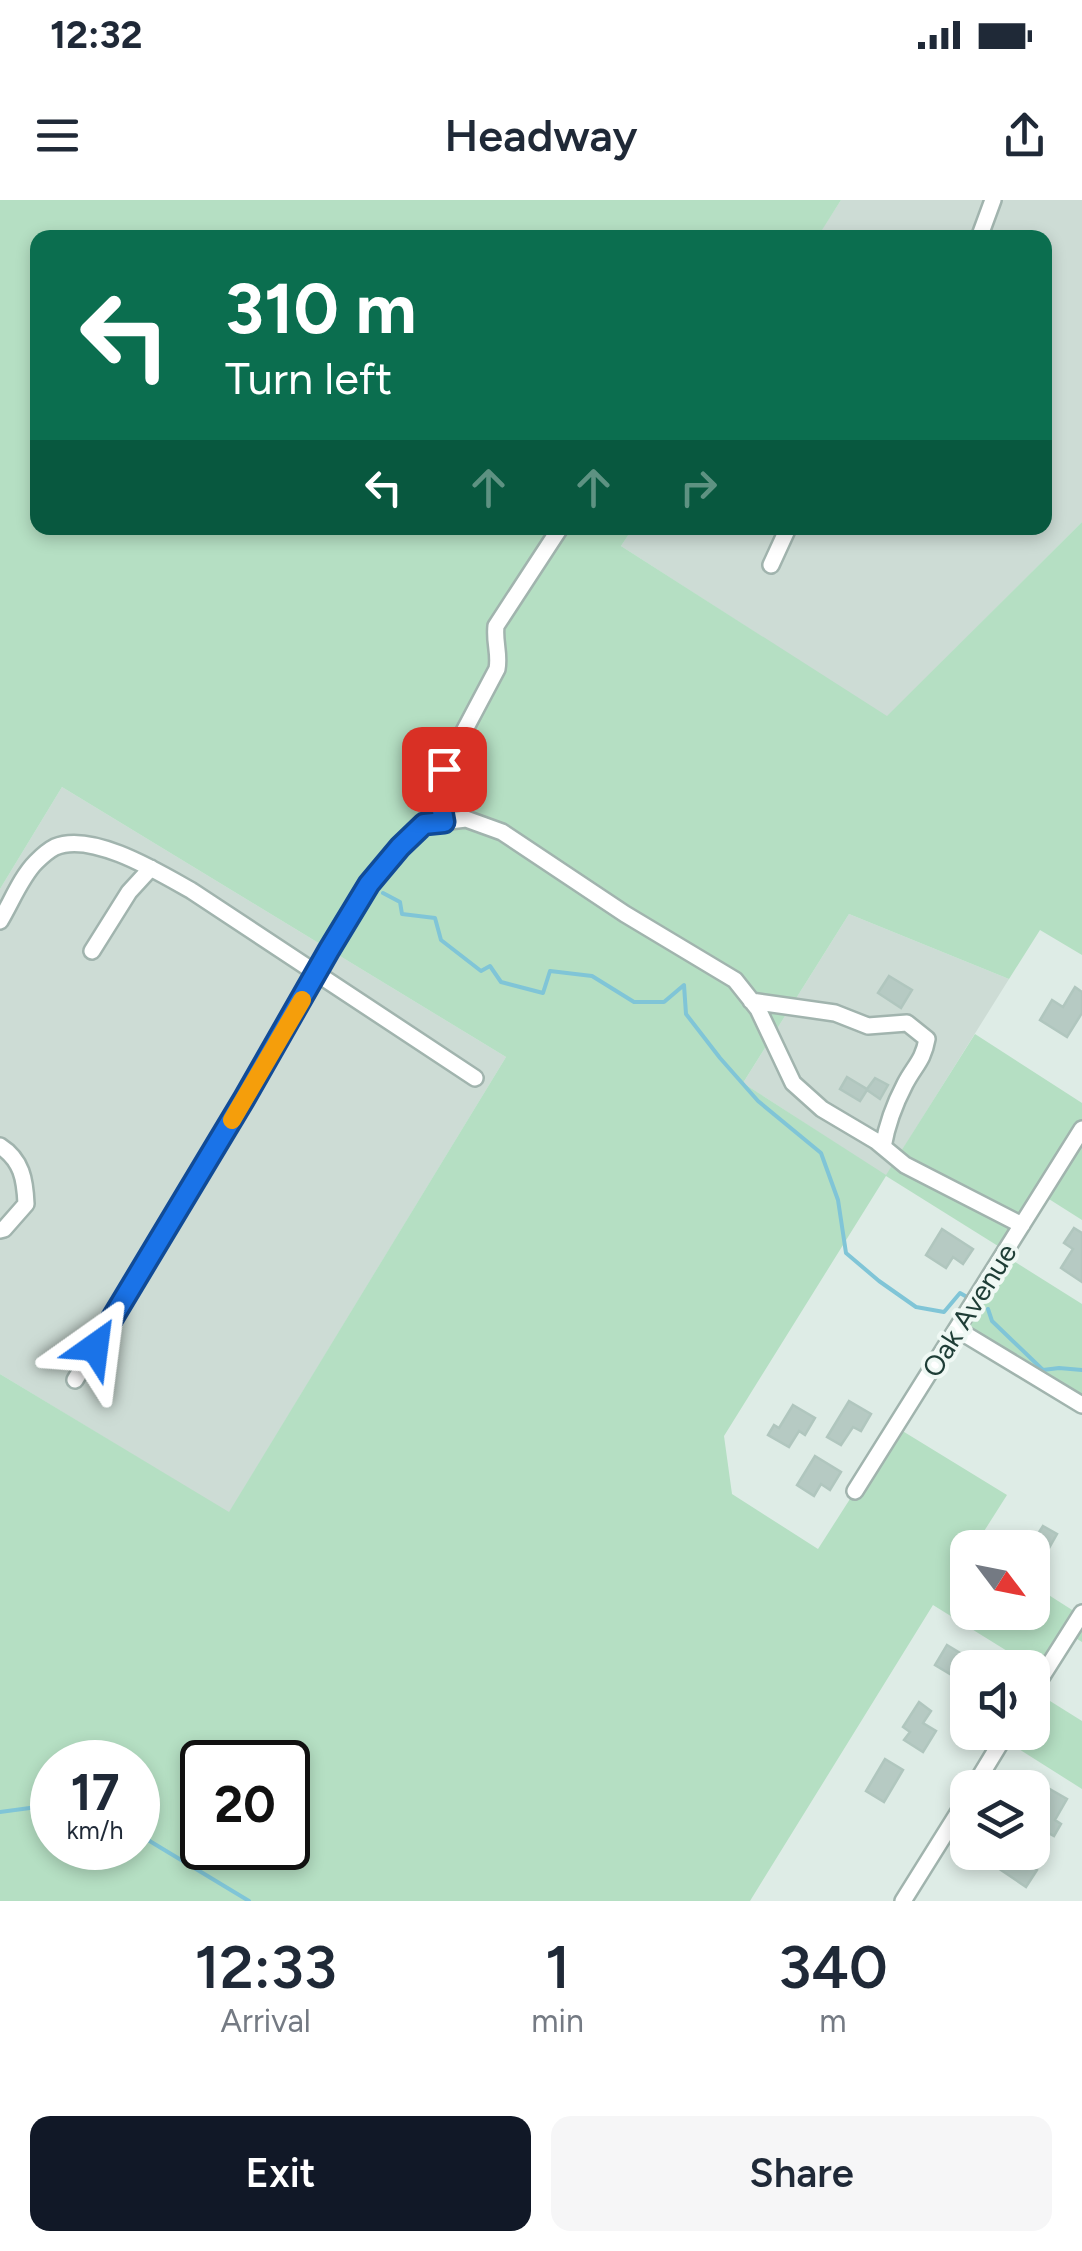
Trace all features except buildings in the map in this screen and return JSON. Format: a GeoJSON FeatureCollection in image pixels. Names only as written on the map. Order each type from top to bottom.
{"type":"FeatureCollection","features":[{"type":"Feature","properties":{"kind":"street"},"geometry":{"type":"LineString","coordinates":[[983,230],[993,200]]}},
{"type":"Feature","properties":{"kind":"street"},"geometry":{"type":"LineString","coordinates":[[444,822],[439,794],[444,769],[497,670],[500,653],[494,639],[496,626],[555,535]]}},
{"type":"Feature","properties":{"kind":"street"},"geometry":{"type":"LineString","coordinates":[[771,564],[785,535]]}},
{"type":"Feature","properties":{"kind":"street"},"geometry":{"type":"LineString","coordinates":[[75,1380],[369,884],[424,824],[466,818],[502,832],[625,914],[735,980],[758,1009],[793,1084],[822,1109],[905,1165],[1022,1225]]}},
{"type":"Feature","properties":{"kind":"street"},"geometry":{"type":"LineString","coordinates":[[0,921],[34,864],[54,847],[76,844],[110,850],[192,891],[474,1078]]}},
{"type":"Feature","properties":{"kind":"street"},"geometry":{"type":"LineString","coordinates":[[92,951],[129,892],[151,868]]}},
{"type":"Feature","properties":{"kind":"street"},"geometry":{"type":"LineString","coordinates":[[751,1001],[835,1012],[868,1026],[907,1023],[927,1038],[924,1057],[907,1079],[888,1120],[883,1148]]}},
{"type":"Feature","properties":{"kind":"street","name":"Oak Avenue"},"geometry":{"type":"LineString","coordinates":[[855,1491],[1082,1129]]}},
{"type":"Feature","properties":{"kind":"street"},"geometry":{"type":"LineString","coordinates":[[0,1146],[12,1154],[24,1176],[26,1204],[0,1230]]}},
{"type":"Feature","properties":{"kind":"street"},"geometry":{"type":"LineString","coordinates":[[958,1330],[1082,1405]]}},
{"type":"Feature","properties":{"kind":"street"},"geometry":{"type":"LineString","coordinates":[[1050,1664],[1082,1613]]}},
{"type":"Feature","properties":{"kind":"street"},"geometry":{"type":"LineString","coordinates":[[903,1901],[950,1826]]}},
{"type":"Feature","properties":{"kind":"shaded area"},"geometry":{"type":"Polygon","coordinates":[[[841,200],[1082,200],[1082,522],[887,717],[621,546],[628,535],[1052,535],[1052,230],[822,230],[841,200]]]}},
{"type":"Feature","properties":{"kind":"shaded area"},"geometry":{"type":"Polygon","coordinates":[[[62,787],[506,1057],[229,1513],[0,1374],[0,889],[62,787]]]}},
{"type":"Feature","properties":{"kind":"shaded area"},"geometry":{"type":"Polygon","coordinates":[[[849,914],[1009,979],[886,1176],[743,1083],[849,914]]]}},
{"type":"Feature","properties":{"kind":"green space"},"geometry":{"type":"Polygon","coordinates":[[[0,200],[841,200],[822,230],[30,230],[30,535],[628,535],[621,546],[887,716],[1082,522],[1082,955],[1040,930],[1009,979],[849,914],[743,1083],[886,1175],[975,1034],[1082,1103],[1082,1220],[1041,1194],[1006,1251],[886,1176],[724,1436],[732,1494],[818,1549],[896,1427],[1007,1495],[985,1530],[950,1530],[950,1616],[933,1605],[750,1901],[0,1901],[0,1374],[229,1512],[506,1057],[62,787],[0,889],[0,200]]]}},
{"type":"Feature","properties":{"kind":"green space"},"geometry":{"type":"Polygon","coordinates":[[[1004,1255],[1082,1304],[1082,1405],[958,1330],[1004,1255]]]}},
{"type":"Feature","properties":{"kind":"green space"},"geometry":{"type":"Polygon","coordinates":[[[1050,1596],[1082,1613],[1082,1642],[1069,1634],[1050,1664],[1050,1650],[1005,1650],[973,1630],[1050,1630],[1050,1596]]]}},
{"type":"Feature","properties":{"kind":"green space"},"geometry":{"type":"Polygon","coordinates":[[[1050,1701],[1082,1721],[1082,1789],[1020,1750],[1050,1750],[1050,1701]]]}},
{"type":"Feature","properties":{"kind":"waterway"},"geometry":{"type":"LineString","coordinates":[[383,893],[400,902],[402,914],[435,918],[441,940],[481,971],[490,966],[501,982],[543,993],[550,971],[592,976],[634,1002],[664,1002],[684,985],[686,1014],[720,1058],[758,1101],[821,1153],[838,1200],[846,1253],[916,1307],[944,1312],[960,1293],[967,1297]]}},
{"type":"Feature","properties":{"kind":"waterway"},"geometry":{"type":"LineString","coordinates":[[988,1309],[992,1321],[1043,1370],[1082,1370]]}},
{"type":"Feature","properties":{"kind":"waterway"},"geometry":{"type":"LineString","coordinates":[[0,1812],[30,1808]]}},
{"type":"Feature","properties":{"kind":"waterway"},"geometry":{"type":"LineString","coordinates":[[160,1847],[249,1901]]}},
{"type":"Feature","properties":{"kind":"slow traffic"},"geometry":{"type":"LineString","coordinates":[[232,1120],[302,1000]]}},
{"type":"Feature","properties":{"kind":"route"},"geometry":{"type":"LineString","coordinates":[[95,1347],[369,884],[424,824],[444,822],[439,794],[444,769]]}}]}
